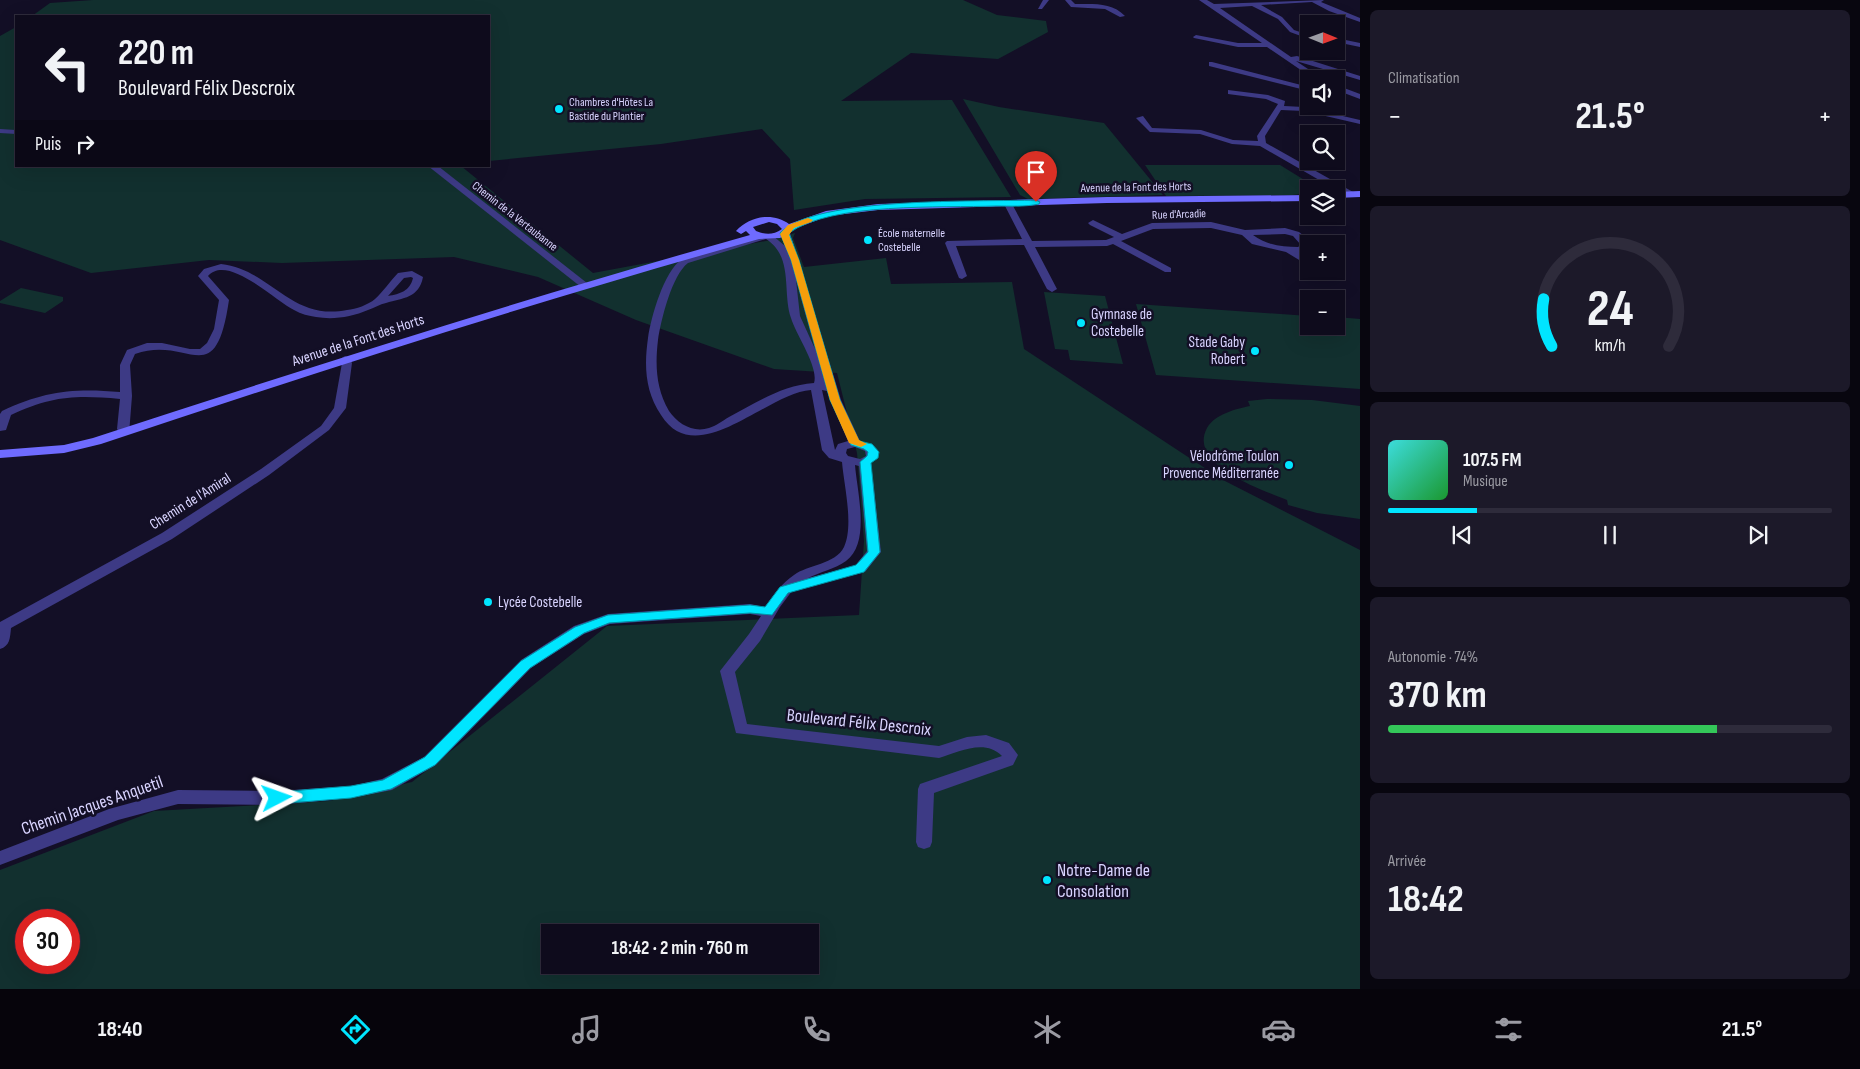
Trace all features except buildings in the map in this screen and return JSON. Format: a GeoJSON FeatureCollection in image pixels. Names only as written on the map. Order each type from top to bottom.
{"type":"FeatureCollection","features":[{"type":"Feature","properties":{"kind":"main road"},"geometry":{"type":"LineString","coordinates":[[1345,194],[1360,194]]}},
{"type":"Feature","properties":{"kind":"main road","name":"Avenue de la Font des Horts"},"geometry":{"type":"LineString","coordinates":[[0,454],[64,449],[126,432],[345,359],[584,285],[724,245],[786,231],[814,218],[834,212],[871,208],[1107,200],[1300,198]]}},
{"type":"Feature","properties":{"kind":"main road","name":"Avenue de la Font des Horts"},"geometry":{"type":"LineString","coordinates":[[724,245],[758,220],[779,221],[814,218]]}},
{"type":"Feature","properties":{"kind":"main road"},"geometry":{"type":"LineString","coordinates":[[779,221],[786,226],[786,231]]}},
{"type":"Feature","properties":{"kind":"main road"},"geometry":{"type":"LineString","coordinates":[[748,226],[749,232],[764,237]]}},
{"type":"Feature","properties":{"kind":"street"},"geometry":{"type":"LineString","coordinates":[[1040,8],[1046,0]]}},
{"type":"Feature","properties":{"kind":"street"},"geometry":{"type":"LineString","coordinates":[[1202,0],[1214,6],[1305,70]]}},
{"type":"Feature","properties":{"kind":"street"},"geometry":{"type":"LineString","coordinates":[[1312,0],[1331,10],[1360,20]]}},
{"type":"Feature","properties":{"kind":"street"},"geometry":{"type":"LineString","coordinates":[[1214,6],[1321,0]]}},
{"type":"Feature","properties":{"kind":"street"},"geometry":{"type":"LineString","coordinates":[[1070,3],[1110,8],[1116,10],[1122,16]]}},
{"type":"Feature","properties":{"kind":"street"},"geometry":{"type":"LineString","coordinates":[[1253,4],[1280,18],[1292,32],[1300,34]]}},
{"type":"Feature","properties":{"kind":"street"},"geometry":{"type":"LineString","coordinates":[[1196,37],[1238,45],[1269,45]]}},
{"type":"Feature","properties":{"kind":"street"},"geometry":{"type":"LineString","coordinates":[[1345,42],[1360,45]]}},
{"type":"Feature","properties":{"kind":"street"},"geometry":{"type":"LineString","coordinates":[[1282,55],[1360,78]]}},
{"type":"Feature","properties":{"kind":"street"},"geometry":{"type":"LineString","coordinates":[[1300,80],[1212,64],[1300,88]]}},
{"type":"Feature","properties":{"kind":"street"},"geometry":{"type":"LineString","coordinates":[[1296,65],[1309,70]]}},
{"type":"Feature","properties":{"kind":"street"},"geometry":{"type":"LineString","coordinates":[[1345,82],[1360,86]]}},
{"type":"Feature","properties":{"kind":"street"},"geometry":{"type":"LineString","coordinates":[[1345,91],[1358,97]]}},
{"type":"Feature","properties":{"kind":"street"},"geometry":{"type":"LineString","coordinates":[[1231,92],[1275,99],[1282,103],[1261,136],[1262,144]]}},
{"type":"Feature","properties":{"kind":"street"},"geometry":{"type":"LineString","coordinates":[[1345,95],[1358,97]]}},
{"type":"Feature","properties":{"kind":"street"},"geometry":{"type":"LineString","coordinates":[[1280,108],[1304,109],[1360,122]]}},
{"type":"Feature","properties":{"kind":"street"},"geometry":{"type":"LineString","coordinates":[[1140,118],[1150,130],[1201,132],[1232,142],[1262,144],[1350,194]]}},
{"type":"Feature","properties":{"kind":"street"},"geometry":{"type":"LineString","coordinates":[[0,131],[15,132]]}},
{"type":"Feature","properties":{"kind":"street","name":"Chemin de la Vertaubanne"},"geometry":{"type":"LineString","coordinates":[[433,167],[584,285]]}},
{"type":"Feature","properties":{"kind":"street"},"geometry":{"type":"LineString","coordinates":[[1008,204],[1052,289]]}},
{"type":"Feature","properties":{"kind":"street"},"geometry":{"type":"LineString","coordinates":[[1093,223],[1168,270]]}},
{"type":"Feature","properties":{"kind":"street","name":"Rue d'Arcadie"},"geometry":{"type":"LineString","coordinates":[[962,276],[950,243],[1119,240],[1152,226],[1211,225],[1245,233],[1285,231],[1304,240],[1306,245],[1301,250],[1290,251]]}},
{"type":"Feature","properties":{"kind":"street"},"geometry":{"type":"LineString","coordinates":[[786,231],[832,390],[855,443]]}},
{"type":"Feature","properties":{"kind":"street","name":"Rue d'Arcadie"},"geometry":{"type":"LineString","coordinates":[[1245,233],[1258,242],[1290,251],[1300,257]]}},
{"type":"Feature","properties":{"kind":"street"},"geometry":{"type":"LineString","coordinates":[[832,390],[817,387],[770,399],[708,432],[684,430],[675,426],[661,409],[651,383],[655,325],[660,306],[677,269],[685,261],[764,237],[775,241],[786,257],[790,271],[793,308],[806,343],[821,373],[822,378],[817,387],[817,398],[828,450],[833,455],[845,458],[865,462],[872,458],[873,452],[868,447],[855,443],[842,447],[845,458]]}},
{"type":"Feature","properties":{"kind":"street"},"geometry":{"type":"LineString","coordinates":[[126,432],[123,429],[126,396],[126,360],[135,349],[154,345],[187,352],[204,351],[214,345],[223,315],[224,300],[203,276],[204,273],[212,268],[228,266],[238,269],[264,285],[294,309],[312,314],[332,315],[354,312],[379,301]]}},
{"type":"Feature","properties":{"kind":"street","name":"Chemin de l'Amiral"},"geometry":{"type":"LineString","coordinates":[[2,627],[167,536],[265,472],[325,428],[340,408],[347,363],[345,359]]}},
{"type":"Feature","properties":{"kind":"street"},"geometry":{"type":"LineString","coordinates":[[2,428],[6,413],[35,399],[73,392],[126,396]]}},
{"type":"Feature","properties":{"kind":"street","name":"Boulevard Félix Descroix"},"geometry":{"type":"LineString","coordinates":[[845,458],[854,537],[850,550],[841,558],[801,576],[784,590],[768,612],[758,632],[727,671],[741,729],[939,752],[968,741],[985,741],[1005,749],[1010,755],[1007,761],[926,789],[924,842]]}},
{"type":"Feature","properties":{"kind":"street"},"geometry":{"type":"LineString","coordinates":[[784,590],[841,572],[860,569],[874,552],[865,462]]}},
{"type":"Feature","properties":{"kind":"street","name":"Chemin Jacques Anquetil"},"geometry":{"type":"LineString","coordinates":[[0,858],[115,814],[178,797],[277,798],[351,792],[386,785],[430,761],[526,664],[579,630],[608,619],[750,609],[768,612]]}},
{"type":"Feature","properties":{"kind":"street"},"geometry":{"type":"LineString","coordinates":[[0,644],[3,640],[2,627]]}},
{"type":"Feature","properties":{"kind":"green space"},"geometry":{"type":"Polygon","coordinates":[[[93,0],[963,0],[997,15],[1046,21],[1048,32],[998,59],[911,53],[841,101],[952,100],[1011,197],[865,199],[794,210],[790,159],[762,129],[661,144],[490,161],[490,15],[33,15],[50,3],[93,0]]]}},
{"type":"Feature","properties":{"kind":"green space"},"geometry":{"type":"Polygon","coordinates":[[[15,28],[15,167],[462,167],[593,273],[771,240],[795,233],[793,238],[804,267],[886,258],[891,284],[1012,282],[1024,349],[1223,480],[1360,550],[1360,989],[0,989],[0,870],[154,811],[329,801],[412,782],[607,626],[859,615],[864,541],[857,453],[837,373],[774,369],[636,320],[538,277],[454,257],[282,263],[209,260],[91,273],[0,240],[0,36],[15,28]]]}},
{"type":"Feature","properties":{"kind":"green space"},"geometry":{"type":"Polygon","coordinates":[[[963,99],[999,107],[1104,123],[1163,195],[1028,199],[1020,195],[963,99]]]}},
{"type":"Feature","properties":{"kind":"green space"},"geometry":{"type":"Polygon","coordinates":[[[1145,165],[1280,165],[1304,180],[1300,180],[1300,194],[1293,195],[1166,196],[1145,165]]]}},
{"type":"Feature","properties":{"kind":"green space"},"geometry":{"type":"Polygon","coordinates":[[[21,288],[63,297],[63,301],[45,313],[0,303],[0,301],[21,288]]]}},
{"type":"Feature","properties":{"kind":"green space","name":"Gymnase de Costebelle"},"geometry":{"type":"Polygon","coordinates":[[[1044,292],[1105,296],[1123,364],[1070,360],[1068,350],[1055,349],[1044,292]]]}},
{"type":"Feature","properties":{"kind":"green space","name":"Stade Gaby Robert"},"geometry":{"type":"Polygon","coordinates":[[[1136,304],[1300,315],[1300,335],[1345,335],[1345,318],[1360,319],[1360,389],[1156,375],[1136,304]]]}},
{"type":"Feature","properties":{"kind":"green space","name":"Vélodrôme Toulon Provence Méditerranée"},"geometry":{"type":"Polygon","coordinates":[[[1267,399],[1312,400],[1360,406],[1360,519],[1317,513],[1288,505],[1287,500],[1246,483],[1230,474],[1217,464],[1208,453],[1204,441],[1207,428],[1215,419],[1226,413],[1250,406],[1248,401],[1267,399]]]}},
{"type":"Feature","properties":{"kind":"slow traffic"},"geometry":{"type":"LineString","coordinates":[[808,220],[791,226],[784,234],[795,260],[835,400],[855,443],[861,444]]}},
{"type":"Feature","properties":{"kind":"place","name":"Chambres d'Hôtes La Bastide du Plantier"},"geometry":{"type":"Point","coordinates":[559,109]}},
{"type":"Feature","properties":{"kind":"place","name":"École maternelle Costebelle"},"geometry":{"type":"Point","coordinates":[868,240]}},
{"type":"Feature","properties":{"kind":"place","name":"Gymnase de Costebelle"},"geometry":{"type":"Point","coordinates":[1081,323]}},
{"type":"Feature","properties":{"kind":"place","name":"Stade Gaby Robert"},"geometry":{"type":"Point","coordinates":[1255,351]}},
{"type":"Feature","properties":{"kind":"place","name":"Vélodrôme Toulon Provence Méditerranée"},"geometry":{"type":"Point","coordinates":[1289,465]}},
{"type":"Feature","properties":{"kind":"place","name":"Lycée Costebelle"},"geometry":{"type":"Point","coordinates":[488,602]}},
{"type":"Feature","properties":{"kind":"place","name":"Notre-Dame de Consolation"},"geometry":{"type":"Point","coordinates":[1047,880]}},
{"type":"Feature","properties":{"kind":"route"},"geometry":{"type":"LineString","coordinates":[[277,798],[351,792],[386,785],[430,761],[526,664],[579,630],[608,619],[750,609],[768,612],[784,590],[841,572],[860,569],[869,561],[874,552],[874,536],[865,462],[874,455],[872,449],[855,443],[835,400],[795,260],[784,234],[795,225],[841,211],[878,207],[1036,202]]}}]}
